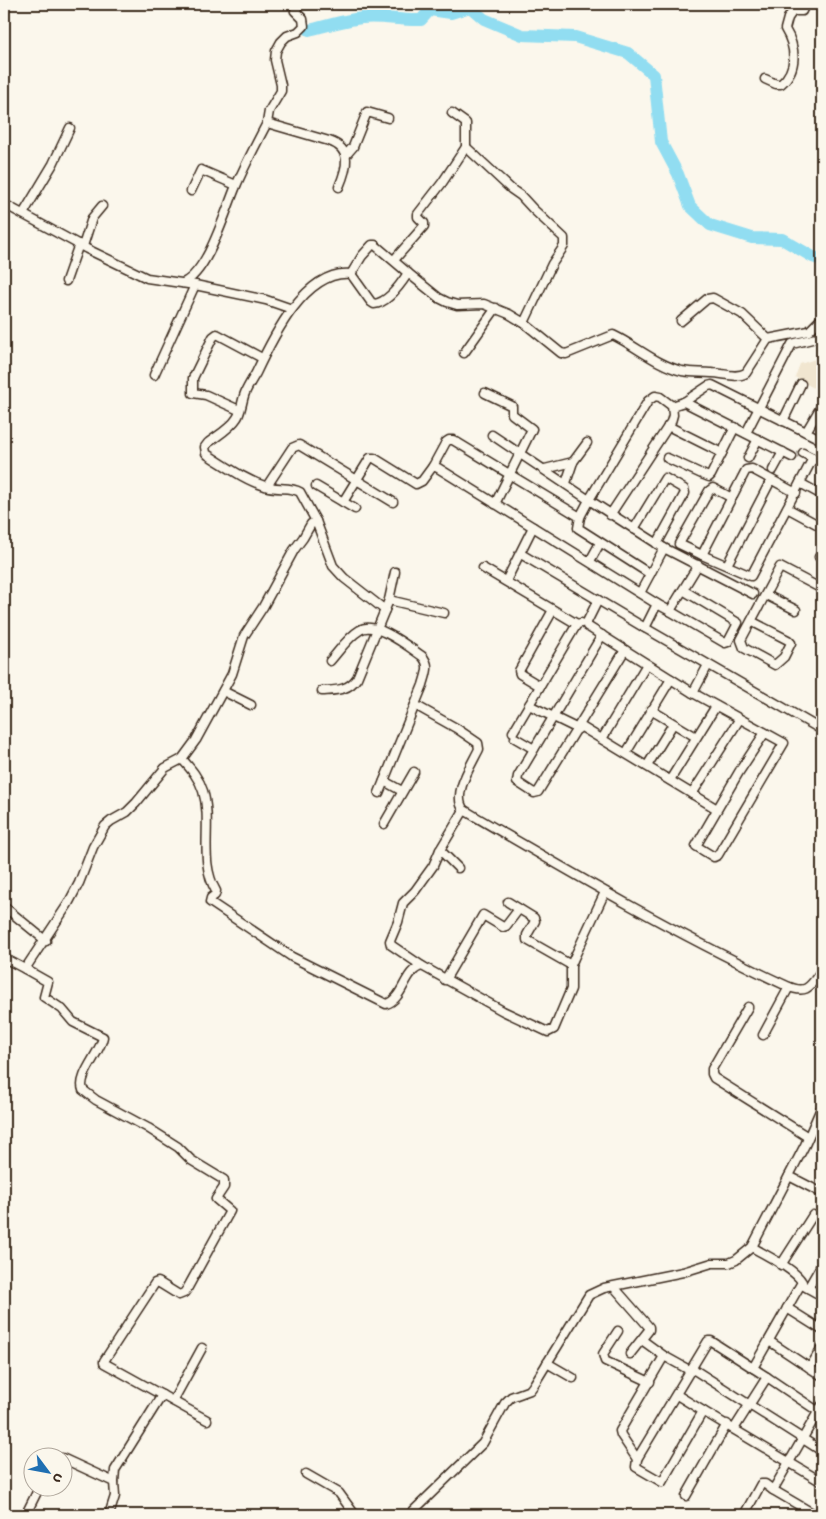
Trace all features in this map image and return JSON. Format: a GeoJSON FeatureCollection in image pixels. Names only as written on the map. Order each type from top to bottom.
{"type":"FeatureCollection","features":[{"type":"Feature","properties":{"kind":"street"},"geometry":{"type":"LineString","coordinates":[[183,283],[196,274],[205,259],[236,185],[267,123],[269,111],[281,91],[275,54],[281,42],[287,36],[298,32],[304,26],[303,19],[295,11],[300,4]]}},
{"type":"Feature","properties":{"kind":"street"},"geometry":{"type":"LineString","coordinates":[[338,4],[343,4]]}},
{"type":"Feature","properties":{"kind":"street"},"geometry":{"type":"LineString","coordinates":[[765,79],[776,84],[781,84],[786,80],[795,53],[791,37],[785,29],[788,18],[793,11],[802,11],[805,4]]}},
{"type":"Feature","properties":{"kind":"street"},"geometry":{"type":"LineString","coordinates":[[339,187],[346,155],[356,142],[366,112],[388,118]]}},
{"type":"Feature","properties":{"kind":"street"},"geometry":{"type":"LineString","coordinates":[[394,260],[424,226],[418,215],[420,211],[442,183],[466,147],[466,123],[452,113]]}},
{"type":"Feature","properties":{"kind":"street"},"geometry":{"type":"LineString","coordinates":[[267,123],[337,144],[346,155]]}},
{"type":"Feature","properties":{"kind":"street"},"geometry":{"type":"LineString","coordinates":[[24,214],[53,164],[70,128]]}},
{"type":"Feature","properties":{"kind":"street"},"geometry":{"type":"LineString","coordinates":[[466,147],[511,189],[522,196],[564,238],[564,246],[552,264],[524,323]]}},
{"type":"Feature","properties":{"kind":"street"},"geometry":{"type":"LineString","coordinates":[[191,191],[200,170],[236,185]]}},
{"type":"Feature","properties":{"kind":"street"},"geometry":{"type":"LineString","coordinates":[[4,204],[148,278],[195,285],[266,300],[292,309]]}},
{"type":"Feature","properties":{"kind":"street"},"geometry":{"type":"LineString","coordinates":[[66,280],[92,218],[102,206]]}},
{"type":"Feature","properties":{"kind":"street"},"geometry":{"type":"LineString","coordinates":[[351,274],[362,256],[372,245],[375,245],[439,298],[452,304],[484,304],[496,308],[524,323],[561,353],[566,354],[613,335],[668,366],[681,371],[700,374],[712,373],[741,376],[746,373],[768,339],[809,331],[822,318]]}},
{"type":"Feature","properties":{"kind":"street"},"geometry":{"type":"LineString","coordinates":[[385,610],[344,578],[333,566],[316,522],[300,492],[272,488],[260,484],[206,453],[206,445],[236,420],[240,414],[239,410],[245,393],[276,332],[305,294],[331,277],[343,273],[351,274],[374,304],[382,302],[401,284],[408,274]]}},
{"type":"Feature","properties":{"kind":"street"},"geometry":{"type":"LineString","coordinates":[[154,375],[195,285]]}},
{"type":"Feature","properties":{"kind":"street"},"geometry":{"type":"LineString","coordinates":[[681,320],[707,299],[713,298],[742,314],[768,339]]}},
{"type":"Feature","properties":{"kind":"street"},"geometry":{"type":"LineString","coordinates":[[464,353],[496,308]]}},
{"type":"Feature","properties":{"kind":"street"},"geometry":{"type":"LineString","coordinates":[[746,433],[792,344],[816,338],[822,331]]}},
{"type":"Feature","properties":{"kind":"street"},"geometry":{"type":"LineString","coordinates":[[239,410],[206,395],[193,393],[191,391],[193,378],[217,334],[262,358]]}},
{"type":"Feature","properties":{"kind":"street"},"geometry":{"type":"LineString","coordinates":[[783,420],[801,384]]}},
{"type":"Feature","properties":{"kind":"street"},"geometry":{"type":"LineString","coordinates":[[672,406],[684,402],[708,386],[712,386],[822,440]]}},
{"type":"Feature","properties":{"kind":"street"},"geometry":{"type":"LineString","coordinates":[[485,393],[512,406],[512,414],[531,427],[531,432],[495,504]]}},
{"type":"Feature","properties":{"kind":"street"},"geometry":{"type":"LineString","coordinates":[[610,515],[668,426],[673,415],[672,406],[660,397],[655,396],[648,401],[589,500],[580,517],[578,528],[650,574]]}},
{"type":"Feature","properties":{"kind":"street"},"geometry":{"type":"LineString","coordinates":[[684,402],[792,456]]}},
{"type":"Feature","properties":{"kind":"street"},"geometry":{"type":"LineString","coordinates":[[806,432],[822,405]]}},
{"type":"Feature","properties":{"kind":"street"},"geometry":{"type":"LineString","coordinates":[[668,426],[722,453]]}},
{"type":"Feature","properties":{"kind":"street"},"geometry":{"type":"LineString","coordinates":[[667,458],[708,476],[711,475],[735,427]]}},
{"type":"Feature","properties":{"kind":"street"},"geometry":{"type":"LineString","coordinates":[[492,435],[566,483],[610,515],[661,546],[753,594]]}},
{"type":"Feature","properties":{"kind":"street"},"geometry":{"type":"LineString","coordinates":[[748,458],[758,439]]}},
{"type":"Feature","properties":{"kind":"street"},"geometry":{"type":"LineString","coordinates":[[343,502],[370,458],[374,458],[416,484],[422,481],[433,466],[446,442],[452,440],[580,517]]}},
{"type":"Feature","properties":{"kind":"street"},"geometry":{"type":"LineString","coordinates":[[566,483],[574,462],[588,443]]}},
{"type":"Feature","properties":{"kind":"street"},"geometry":{"type":"LineString","coordinates":[[269,483],[292,448],[295,445],[299,445],[393,502]]}},
{"type":"Feature","properties":{"kind":"street"},"geometry":{"type":"LineString","coordinates":[[773,470],[783,452]]}},
{"type":"Feature","properties":{"kind":"street"},"geometry":{"type":"LineString","coordinates":[[803,453],[822,462]]}},
{"type":"Feature","properties":{"kind":"street"},"geometry":{"type":"LineString","coordinates":[[732,498],[713,488],[709,491],[679,544],[751,576],[814,458]]}},
{"type":"Feature","properties":{"kind":"street"},"geometry":{"type":"LineString","coordinates":[[545,469],[574,462]]}},
{"type":"Feature","properties":{"kind":"street"},"geometry":{"type":"LineString","coordinates":[[433,466],[657,604],[725,643],[728,642],[738,623],[683,590]]}},
{"type":"Feature","properties":{"kind":"street"},"geometry":{"type":"LineString","coordinates":[[702,555],[746,470],[752,469],[796,493]]}},
{"type":"Feature","properties":{"kind":"street"},"geometry":{"type":"LineString","coordinates":[[634,529],[665,478],[684,489],[685,494],[640,593]]}},
{"type":"Feature","properties":{"kind":"street"},"geometry":{"type":"LineString","coordinates":[[727,565],[771,480]]}},
{"type":"Feature","properties":{"kind":"street"},"geometry":{"type":"LineString","coordinates":[[800,483],[822,495]]}},
{"type":"Feature","properties":{"kind":"street"},"geometry":{"type":"LineString","coordinates":[[316,486],[355,509]]}},
{"type":"Feature","properties":{"kind":"street"},"geometry":{"type":"LineString","coordinates":[[787,508],[822,527]]}},
{"type":"Feature","properties":{"kind":"street"},"geometry":{"type":"LineString","coordinates":[[25,969],[46,940],[68,904],[79,883],[93,847],[105,826],[127,812],[165,768],[182,759],[196,740],[235,667],[244,636],[263,607],[294,550],[311,524],[316,522]]}},
{"type":"Feature","properties":{"kind":"street"},"geometry":{"type":"LineString","coordinates":[[506,582],[533,527]]}},
{"type":"Feature","properties":{"kind":"street"},"geometry":{"type":"LineString","coordinates":[[590,561],[600,543]]}},
{"type":"Feature","properties":{"kind":"street"},"geometry":{"type":"LineString","coordinates":[[521,554],[822,730]]}},
{"type":"Feature","properties":{"kind":"street"},"geometry":{"type":"LineString","coordinates":[[670,611],[698,565]]}},
{"type":"Feature","properties":{"kind":"street"},"geometry":{"type":"LineString","coordinates":[[751,621],[788,640],[790,643],[780,662],[776,665],[744,648],[741,640],[751,621],[766,594],[780,567],[822,589]]}},
{"type":"Feature","properties":{"kind":"street"},"geometry":{"type":"LineString","coordinates":[[483,568],[577,624],[587,622]]}},
{"type":"Feature","properties":{"kind":"street"},"geometry":{"type":"LineString","coordinates":[[322,691],[345,689],[354,683],[362,669],[389,600],[395,572]]}},
{"type":"Feature","properties":{"kind":"street"},"geometry":{"type":"LineString","coordinates":[[766,594],[796,610]]}},
{"type":"Feature","properties":{"kind":"street"},"geometry":{"type":"LineString","coordinates":[[389,600],[444,613]]}},
{"type":"Feature","properties":{"kind":"street"},"geometry":{"type":"LineString","coordinates":[[598,600],[587,622],[587,626],[692,693],[784,744],[718,855],[714,857],[696,847],[717,809],[764,734]]}},
{"type":"Feature","properties":{"kind":"street"},"geometry":{"type":"LineString","coordinates":[[645,628],[657,604]]}},
{"type":"Feature","properties":{"kind":"street"},"geometry":{"type":"LineString","coordinates":[[540,686],[518,671],[554,610]]}},
{"type":"Feature","properties":{"kind":"street"},"geometry":{"type":"LineString","coordinates":[[534,749],[514,735],[540,686],[577,624]]}},
{"type":"Feature","properties":{"kind":"street"},"geometry":{"type":"LineString","coordinates":[[330,661],[360,629],[367,627],[377,628],[426,660],[428,668],[415,705],[379,793]]}},
{"type":"Feature","properties":{"kind":"street"},"geometry":{"type":"LineString","coordinates":[[602,635],[516,780],[536,793],[579,728],[625,650]]}},
{"type":"Feature","properties":{"kind":"street"},"geometry":{"type":"LineString","coordinates":[[602,739],[647,664]]}},
{"type":"Feature","properties":{"kind":"street"},"geometry":{"type":"LineString","coordinates":[[692,693],[708,665]]}},
{"type":"Feature","properties":{"kind":"street"},"geometry":{"type":"LineString","coordinates":[[626,752],[671,679]]}},
{"type":"Feature","properties":{"kind":"street"},"geometry":{"type":"LineString","coordinates":[[223,691],[252,705]]}},
{"type":"Feature","properties":{"kind":"street"},"geometry":{"type":"LineString","coordinates":[[415,705],[478,743],[479,749],[459,793],[460,806],[464,810],[605,892],[724,957],[789,986],[803,990],[810,986],[822,970]]}},
{"type":"Feature","properties":{"kind":"street"},"geometry":{"type":"LineString","coordinates":[[530,705],[626,752],[717,809]]}},
{"type":"Feature","properties":{"kind":"street"},"geometry":{"type":"LineString","coordinates":[[670,780],[716,706]]}},
{"type":"Feature","properties":{"kind":"street"},"geometry":{"type":"LineString","coordinates":[[651,710],[696,738]]}},
{"type":"Feature","properties":{"kind":"street"},"geometry":{"type":"LineString","coordinates":[[692,794],[739,720]]}},
{"type":"Feature","properties":{"kind":"street"},"geometry":{"type":"LineString","coordinates":[[647,766],[673,724]]}},
{"type":"Feature","properties":{"kind":"street"},"geometry":{"type":"LineString","coordinates":[[182,759],[198,778],[205,798],[209,875],[216,891],[210,902],[292,957],[386,1004],[396,998],[416,968],[422,966]]}},
{"type":"Feature","properties":{"kind":"street"},"geometry":{"type":"LineString","coordinates":[[384,824],[414,772]]}},
{"type":"Feature","properties":{"kind":"street"},"geometry":{"type":"LineString","coordinates":[[384,781],[402,791]]}},
{"type":"Feature","properties":{"kind":"street"},"geometry":{"type":"LineString","coordinates":[[464,810],[440,850],[433,866],[415,891],[403,903],[397,926],[389,943],[445,980],[503,1011],[548,1032],[554,1029],[571,989],[571,965],[605,892]]}},
{"type":"Feature","properties":{"kind":"street"},"geometry":{"type":"LineString","coordinates":[[440,850],[458,868]]}},
{"type":"Feature","properties":{"kind":"street"},"geometry":{"type":"LineString","coordinates":[[508,902],[534,918],[535,921],[527,935],[527,940],[571,965]]}},
{"type":"Feature","properties":{"kind":"street"},"geometry":{"type":"LineString","coordinates":[[7,909],[46,940]]}},
{"type":"Feature","properties":{"kind":"street"},"geometry":{"type":"LineString","coordinates":[[445,980],[483,915],[503,927],[512,920],[519,909]]}},
{"type":"Feature","properties":{"kind":"street"},"geometry":{"type":"LineString","coordinates":[[4,958],[48,982],[44,997],[62,1009],[69,1019],[103,1037],[82,1081],[83,1090],[96,1100],[148,1128],[178,1147],[191,1160],[225,1182],[216,1199],[230,1211],[187,1289],[184,1293],[179,1294],[158,1282],[155,1283],[104,1361],[104,1363],[207,1420]]}},
{"type":"Feature","properties":{"kind":"street"},"geometry":{"type":"LineString","coordinates":[[763,1035],[789,986]]}},
{"type":"Feature","properties":{"kind":"street"},"geometry":{"type":"LineString","coordinates":[[748,1007],[712,1069],[712,1074],[714,1078],[808,1137]]}},
{"type":"Feature","properties":{"kind":"street"},"geometry":{"type":"LineString","coordinates":[[409,1515],[483,1443],[511,1397],[530,1390],[589,1295],[604,1288],[683,1272],[712,1263],[729,1263],[736,1260],[752,1247],[789,1176],[822,1106]]}},
{"type":"Feature","properties":{"kind":"street"},"geometry":{"type":"LineString","coordinates":[[789,1176],[822,1193]]}},
{"type":"Feature","properties":{"kind":"street"},"geometry":{"type":"LineString","coordinates":[[782,1265],[813,1215]]}},
{"type":"Feature","properties":{"kind":"street"},"geometry":{"type":"LineString","coordinates":[[752,1247],[798,1275],[808,1288],[822,1296]]}},
{"type":"Feature","properties":{"kind":"street"},"geometry":{"type":"LineString","coordinates":[[808,1288],[822,1264]]}},
{"type":"Feature","properties":{"kind":"street"},"geometry":{"type":"LineString","coordinates":[[753,1368],[802,1282]]}},
{"type":"Feature","properties":{"kind":"street"},"geometry":{"type":"LineString","coordinates":[[614,1287],[647,1322],[649,1330],[630,1354]]}},
{"type":"Feature","properties":{"kind":"street"},"geometry":{"type":"LineString","coordinates":[[787,1308],[822,1330]]}},
{"type":"Feature","properties":{"kind":"street"},"geometry":{"type":"LineString","coordinates":[[618,1330],[602,1354],[605,1361],[650,1382]]}},
{"type":"Feature","properties":{"kind":"street"},"geometry":{"type":"LineString","coordinates":[[642,1340],[664,1356],[692,1370],[749,1404],[822,1451]]}},
{"type":"Feature","properties":{"kind":"street"},"geometry":{"type":"LineString","coordinates":[[703,1410],[662,1482],[636,1467],[637,1459],[710,1341],[821,1410],[773,1490]]}},
{"type":"Feature","properties":{"kind":"street"},"geometry":{"type":"LineString","coordinates":[[769,1341],[822,1376]]}},
{"type":"Feature","properties":{"kind":"street"},"geometry":{"type":"LineString","coordinates":[[810,1368],[822,1347]]}},
{"type":"Feature","properties":{"kind":"street"},"geometry":{"type":"LineString","coordinates":[[173,1401],[202,1348]]}},
{"type":"Feature","properties":{"kind":"street"},"geometry":{"type":"LineString","coordinates":[[637,1459],[620,1433],[664,1356]]}},
{"type":"Feature","properties":{"kind":"street"},"geometry":{"type":"LineString","coordinates":[[547,1363],[573,1378]]}},
{"type":"Feature","properties":{"kind":"street"},"geometry":{"type":"LineString","coordinates":[[686,1496],[731,1427],[767,1377]]}},
{"type":"Feature","properties":{"kind":"street"},"geometry":{"type":"LineString","coordinates":[[677,1394],[822,1482]]}},
{"type":"Feature","properties":{"kind":"street"},"geometry":{"type":"LineString","coordinates":[[109,1515],[115,1496],[114,1482],[116,1470],[162,1395]]}},
{"type":"Feature","properties":{"kind":"street"},"geometry":{"type":"LineString","coordinates":[[72,1462],[114,1482]]}},
{"type":"Feature","properties":{"kind":"street"},"geometry":{"type":"LineString","coordinates":[[306,1474],[339,1493],[355,1515]]}},
{"type":"Feature","properties":{"kind":"street"},"geometry":{"type":"LineString","coordinates":[[744,1515],[761,1484],[765,1484],[814,1514]]}},
{"type":"Feature","properties":{"kind":"street"},"geometry":{"type":"LineString","coordinates":[[29,1514],[36,1496]]}},
{"type":"Feature","properties":{"kind":"shaded area"},"geometry":{"type":"Polygon","coordinates":[[[822,357],[822,393],[795,377],[800,364],[822,357]]]}},
{"type":"Feature","properties":{"kind":"waterway"},"geometry":{"type":"LineString","coordinates":[[309,30],[362,18],[421,20],[430,10],[451,13],[470,7],[484,19],[522,35],[575,37],[628,53],[654,75],[661,142],[678,174],[690,206],[710,225],[752,238],[782,239],[813,257],[822,260]]}}]}
